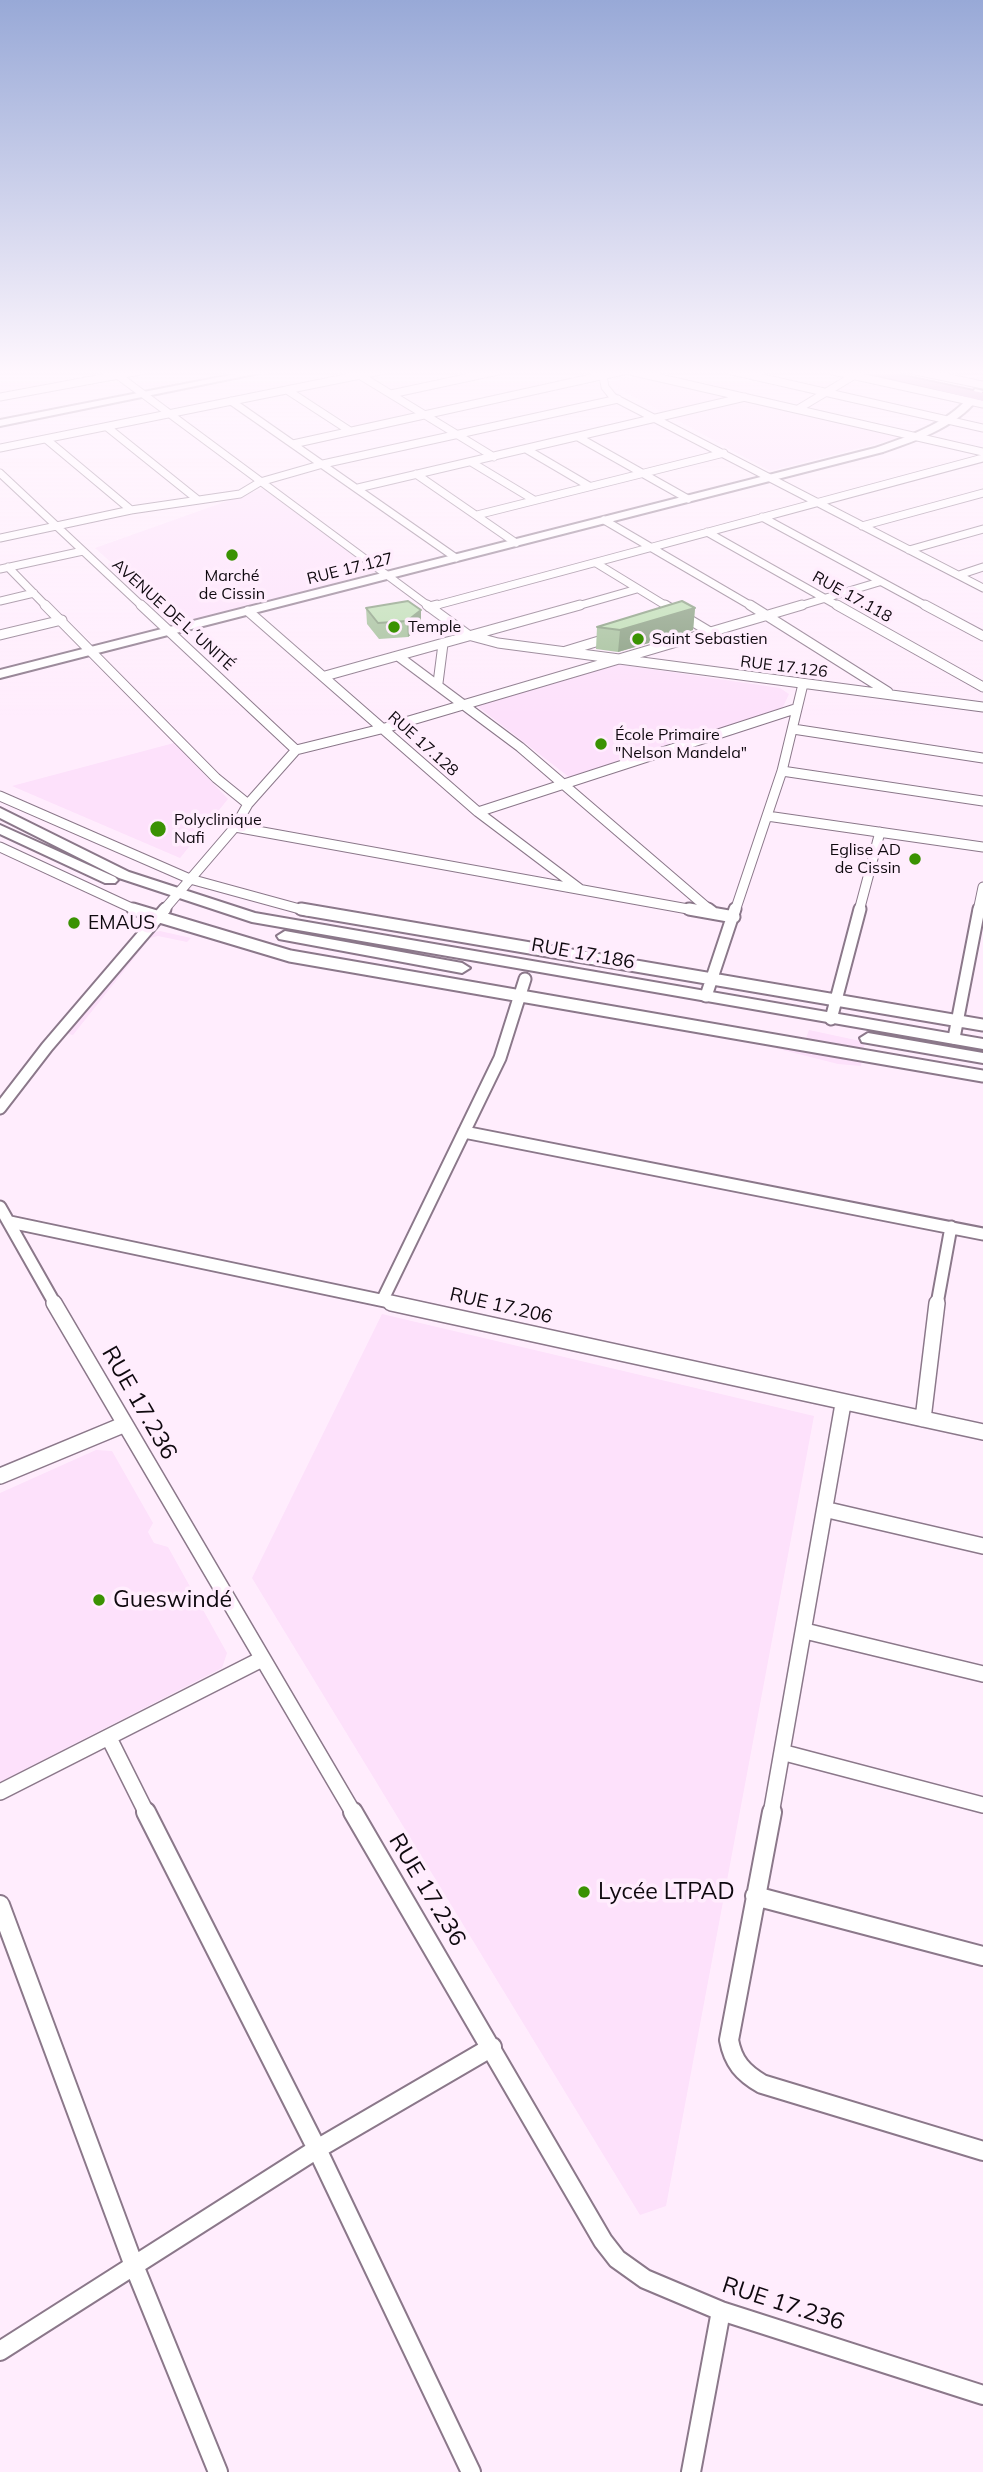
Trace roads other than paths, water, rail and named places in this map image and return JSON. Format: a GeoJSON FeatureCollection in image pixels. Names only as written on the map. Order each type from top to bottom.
{"type":"FeatureCollection","features":[{"type":"Feature","properties":{"kind":"street","name":"AVENUE DE L´UNITÉ"},"geometry":{"type":"LineString","coordinates":[[13,486],[296,750]]}},
{"type":"Feature","properties":{"kind":"street"},"geometry":{"type":"LineString","coordinates":[[103,486],[131,510]]}},
{"type":"Feature","properties":{"kind":"street"},"geometry":{"type":"LineString","coordinates":[[181,486],[198,500]]}},
{"type":"Feature","properties":{"kind":"street"},"geometry":{"type":"LineString","coordinates":[[0,538],[131,510],[240,494],[256,486]]}},
{"type":"Feature","properties":{"kind":"street"},"geometry":{"type":"LineString","coordinates":[[266,486],[468,635]]}},
{"type":"Feature","properties":{"kind":"street"},"geometry":{"type":"LineString","coordinates":[[358,488],[365,486]]}},
{"type":"Feature","properties":{"kind":"street"},"geometry":{"type":"LineString","coordinates":[[434,486],[516,542]]}},
{"type":"Feature","properties":{"kind":"street"},"geometry":{"type":"LineString","coordinates":[[511,486],[534,500]]}},
{"type":"Feature","properties":{"kind":"street"},"geometry":{"type":"LineString","coordinates":[[477,515],[588,486]]}},
{"type":"Feature","properties":{"kind":"street"},"geometry":{"type":"LineString","coordinates":[[666,486],[688,499]]}},
{"type":"Feature","properties":{"kind":"street","name":"RUE 17.127"},"geometry":{"type":"LineString","coordinates":[[0,674],[739,486]]}},
{"type":"Feature","properties":{"kind":"street"},"geometry":{"type":"LineString","coordinates":[[788,486],[983,588]]}},
{"type":"Feature","properties":{"kind":"street"},"geometry":{"type":"LineString","coordinates":[[429,607],[876,486]]}},
{"type":"Feature","properties":{"kind":"street"},"geometry":{"type":"LineString","coordinates":[[358,488],[456,558]]}},
{"type":"Feature","properties":{"kind":"street"},"geometry":{"type":"LineString","coordinates":[[862,526],[983,493]]}},
{"type":"Feature","properties":{"kind":"street"},"geometry":{"type":"LineString","coordinates":[[762,517],[983,636]]}},
{"type":"Feature","properties":{"kind":"street"},"geometry":{"type":"LineString","coordinates":[[604,520],[767,615],[892,694]]}},
{"type":"Feature","properties":{"kind":"street"},"geometry":{"type":"LineString","coordinates":[[909,550],[983,528]]}},
{"type":"Feature","properties":{"kind":"street","name":"RUE 17.118"},"geometry":{"type":"LineString","coordinates":[[707,532],[983,687]]}},
{"type":"Feature","properties":{"kind":"street"},"geometry":{"type":"LineString","coordinates":[[4,568],[83,551]]}},
{"type":"Feature","properties":{"kind":"street"},"geometry":{"type":"LineString","coordinates":[[596,563],[710,632]]}},
{"type":"Feature","properties":{"kind":"street"},"geometry":{"type":"LineString","coordinates":[[4,568],[62,620],[216,778],[248,804]]}},
{"type":"Feature","properties":{"kind":"street"},"geometry":{"type":"LineString","coordinates":[[959,575],[983,568]]}},
{"type":"Feature","properties":{"kind":"street"},"geometry":{"type":"LineString","coordinates":[[0,1108],[47,1046],[235,827],[248,804],[296,750],[385,729],[879,582]]}},
{"type":"Feature","properties":{"kind":"street"},"geometry":{"type":"LineString","coordinates":[[325,676],[637,589]]}},
{"type":"Feature","properties":{"kind":"street"},"geometry":{"type":"LineString","coordinates":[[0,601],[34,593]]}},
{"type":"Feature","properties":{"kind":"street","name":"RUE 17.128"},"geometry":{"type":"LineString","coordinates":[[248,611],[478,812],[584,892]]}},
{"type":"Feature","properties":{"kind":"street"},"geometry":{"type":"LineString","coordinates":[[668,619],[681,615]]}},
{"type":"Feature","properties":{"kind":"street"},"geometry":{"type":"LineString","coordinates":[[0,635],[62,620]]}},
{"type":"Feature","properties":{"kind":"street"},"geometry":{"type":"LineString","coordinates":[[562,652],[628,632]]}},
{"type":"Feature","properties":{"kind":"street","name":"RUE 17.126"},"geometry":{"type":"LineString","coordinates":[[468,635],[498,643],[562,652],[983,707]]}},
{"type":"Feature","properties":{"kind":"street"},"geometry":{"type":"LineString","coordinates":[[438,683],[443,644]]}},
{"type":"Feature","properties":{"kind":"street"},"geometry":{"type":"LineString","coordinates":[[398,656],[438,683],[564,784],[713,913]]}},
{"type":"Feature","properties":{"kind":"street"},"geometry":{"type":"LineString","coordinates":[[708,989],[768,816],[803,684]]}},
{"type":"Feature","properties":{"kind":"street"},"geometry":{"type":"LineString","coordinates":[[478,812],[795,709]]}},
{"type":"Feature","properties":{"kind":"street"},"geometry":{"type":"LineString","coordinates":[[793,729],[983,758]]}},
{"type":"Feature","properties":{"kind":"street"},"geometry":{"type":"LineString","coordinates":[[782,771],[983,801]]}},
{"type":"Feature","properties":{"kind":"street"},"geometry":{"type":"LineString","coordinates":[[0,796],[190,879],[316,913],[708,989],[836,1001],[983,1025]]}},
{"type":"Feature","properties":{"kind":"street"},"geometry":{"type":"LineString","coordinates":[[0,812],[173,899]]}},
{"type":"Feature","properties":{"kind":"street"},"geometry":{"type":"LineString","coordinates":[[768,816],[983,847]]}},
{"type":"Feature","properties":{"kind":"street"},"geometry":{"type":"LineString","coordinates":[[235,827],[734,917]]}},
{"type":"Feature","properties":{"kind":"street"},"geometry":{"type":"LineString","coordinates":[[0,828],[77,866],[313,943],[522,987],[983,1076]]}},
{"type":"Feature","properties":{"kind":"street"},"geometry":{"type":"LineString","coordinates":[[831,1019],[880,832]]}},
{"type":"Feature","properties":{"kind":"street"},"geometry":{"type":"LineString","coordinates":[[0,847],[126,907],[290,956],[522,987],[983,1058]]}},
{"type":"Feature","properties":{"kind":"street"},"geometry":{"type":"LineString","coordinates":[[954,1038],[983,887]]}},
{"type":"Feature","properties":{"kind":"street","name":"RUE 17.186"},"geometry":{"type":"LineString","coordinates":[[173,899],[307,928],[708,989],[831,1019],[983,1044]]}},
{"type":"Feature","properties":{"kind":"street"},"geometry":{"type":"LineString","coordinates":[[971,956],[983,958]]}},
{"type":"Feature","properties":{"kind":"street"},"geometry":{"type":"LineString","coordinates":[[383,1299],[500,1058],[522,987]]}},
{"type":"Feature","properties":{"kind":"street"},"geometry":{"type":"LineString","coordinates":[[464,1132],[983,1234]]}},
{"type":"Feature","properties":{"kind":"street","name":"RUE 17.236"},"geometry":{"type":"LineString","coordinates":[[0,1207],[122,1425],[492,2047],[603,2241],[617,2259],[645,2279],[721,2311],[983,2395]]}},
{"type":"Feature","properties":{"kind":"street","name":"RUE 17.206"},"geometry":{"type":"LineString","coordinates":[[10,1222],[383,1299],[843,1404],[983,1432]]}},
{"type":"Feature","properties":{"kind":"street"},"geometry":{"type":"LineString","coordinates":[[923,1419],[933,1326],[951,1227]]}},
{"type":"Feature","properties":{"kind":"street"},"geometry":{"type":"LineString","coordinates":[[843,1404],[828,1510],[785,1753],[729,2040],[732,2058],[742,2073],[762,2084],[983,2151]]}},
{"type":"Feature","properties":{"kind":"street"},"geometry":{"type":"LineString","coordinates":[[0,1476],[122,1425]]}},
{"type":"Feature","properties":{"kind":"street"},"geometry":{"type":"LineString","coordinates":[[828,1510],[983,1546]]}},
{"type":"Feature","properties":{"kind":"street"},"geometry":{"type":"LineString","coordinates":[[805,1631],[983,1674]]}},
{"type":"Feature","properties":{"kind":"street"},"geometry":{"type":"LineString","coordinates":[[0,1792],[260,1660]]}},
{"type":"Feature","properties":{"kind":"street"},"geometry":{"type":"LineString","coordinates":[[109,1738],[317,2149],[471,2472]]}},
{"type":"Feature","properties":{"kind":"street"},"geometry":{"type":"LineString","coordinates":[[785,1753],[983,1805]]}},
{"type":"Feature","properties":{"kind":"street"},"geometry":{"type":"LineString","coordinates":[[755,1896],[983,1956]]}},
{"type":"Feature","properties":{"kind":"street"},"geometry":{"type":"LineString","coordinates":[[0,1905],[133,2263],[218,2472]]}},
{"type":"Feature","properties":{"kind":"street"},"geometry":{"type":"LineString","coordinates":[[0,2351],[133,2263],[317,2149],[492,2047]]}},
{"type":"Feature","properties":{"kind":"street"},"geometry":{"type":"LineString","coordinates":[[691,2472],[721,2311]]}},
{"type":"Feature","properties":{"kind":"place","name":"Marché de Cissin"},"geometry":{"type":"Point","coordinates":[232,555]}},
{"type":"Feature","properties":{"kind":"place","name":"Temple"},"geometry":{"type":"Point","coordinates":[394,627]}},
{"type":"Feature","properties":{"kind":"place","name":"Saint Sebastien"},"geometry":{"type":"Point","coordinates":[638,639]}},
{"type":"Feature","properties":{"kind":"place","name":"École Primaire \"Nelson Mandela\""},"geometry":{"type":"Point","coordinates":[601,744]}},
{"type":"Feature","properties":{"kind":"place","name":"Polyclinique Nafi"},"geometry":{"type":"Point","coordinates":[158,829]}},
{"type":"Feature","properties":{"kind":"place","name":"Eglise AD de Cissin"},"geometry":{"type":"Point","coordinates":[915,859]}},
{"type":"Feature","properties":{"kind":"place","name":"EMAUS"},"geometry":{"type":"Point","coordinates":[74,923]}},
{"type":"Feature","properties":{"kind":"place","name":"Gueswindé"},"geometry":{"type":"Point","coordinates":[99,1600]}},
{"type":"Feature","properties":{"kind":"place","name":"Lycée LTPAD"},"geometry":{"type":"Point","coordinates":[584,1892]}}]}
